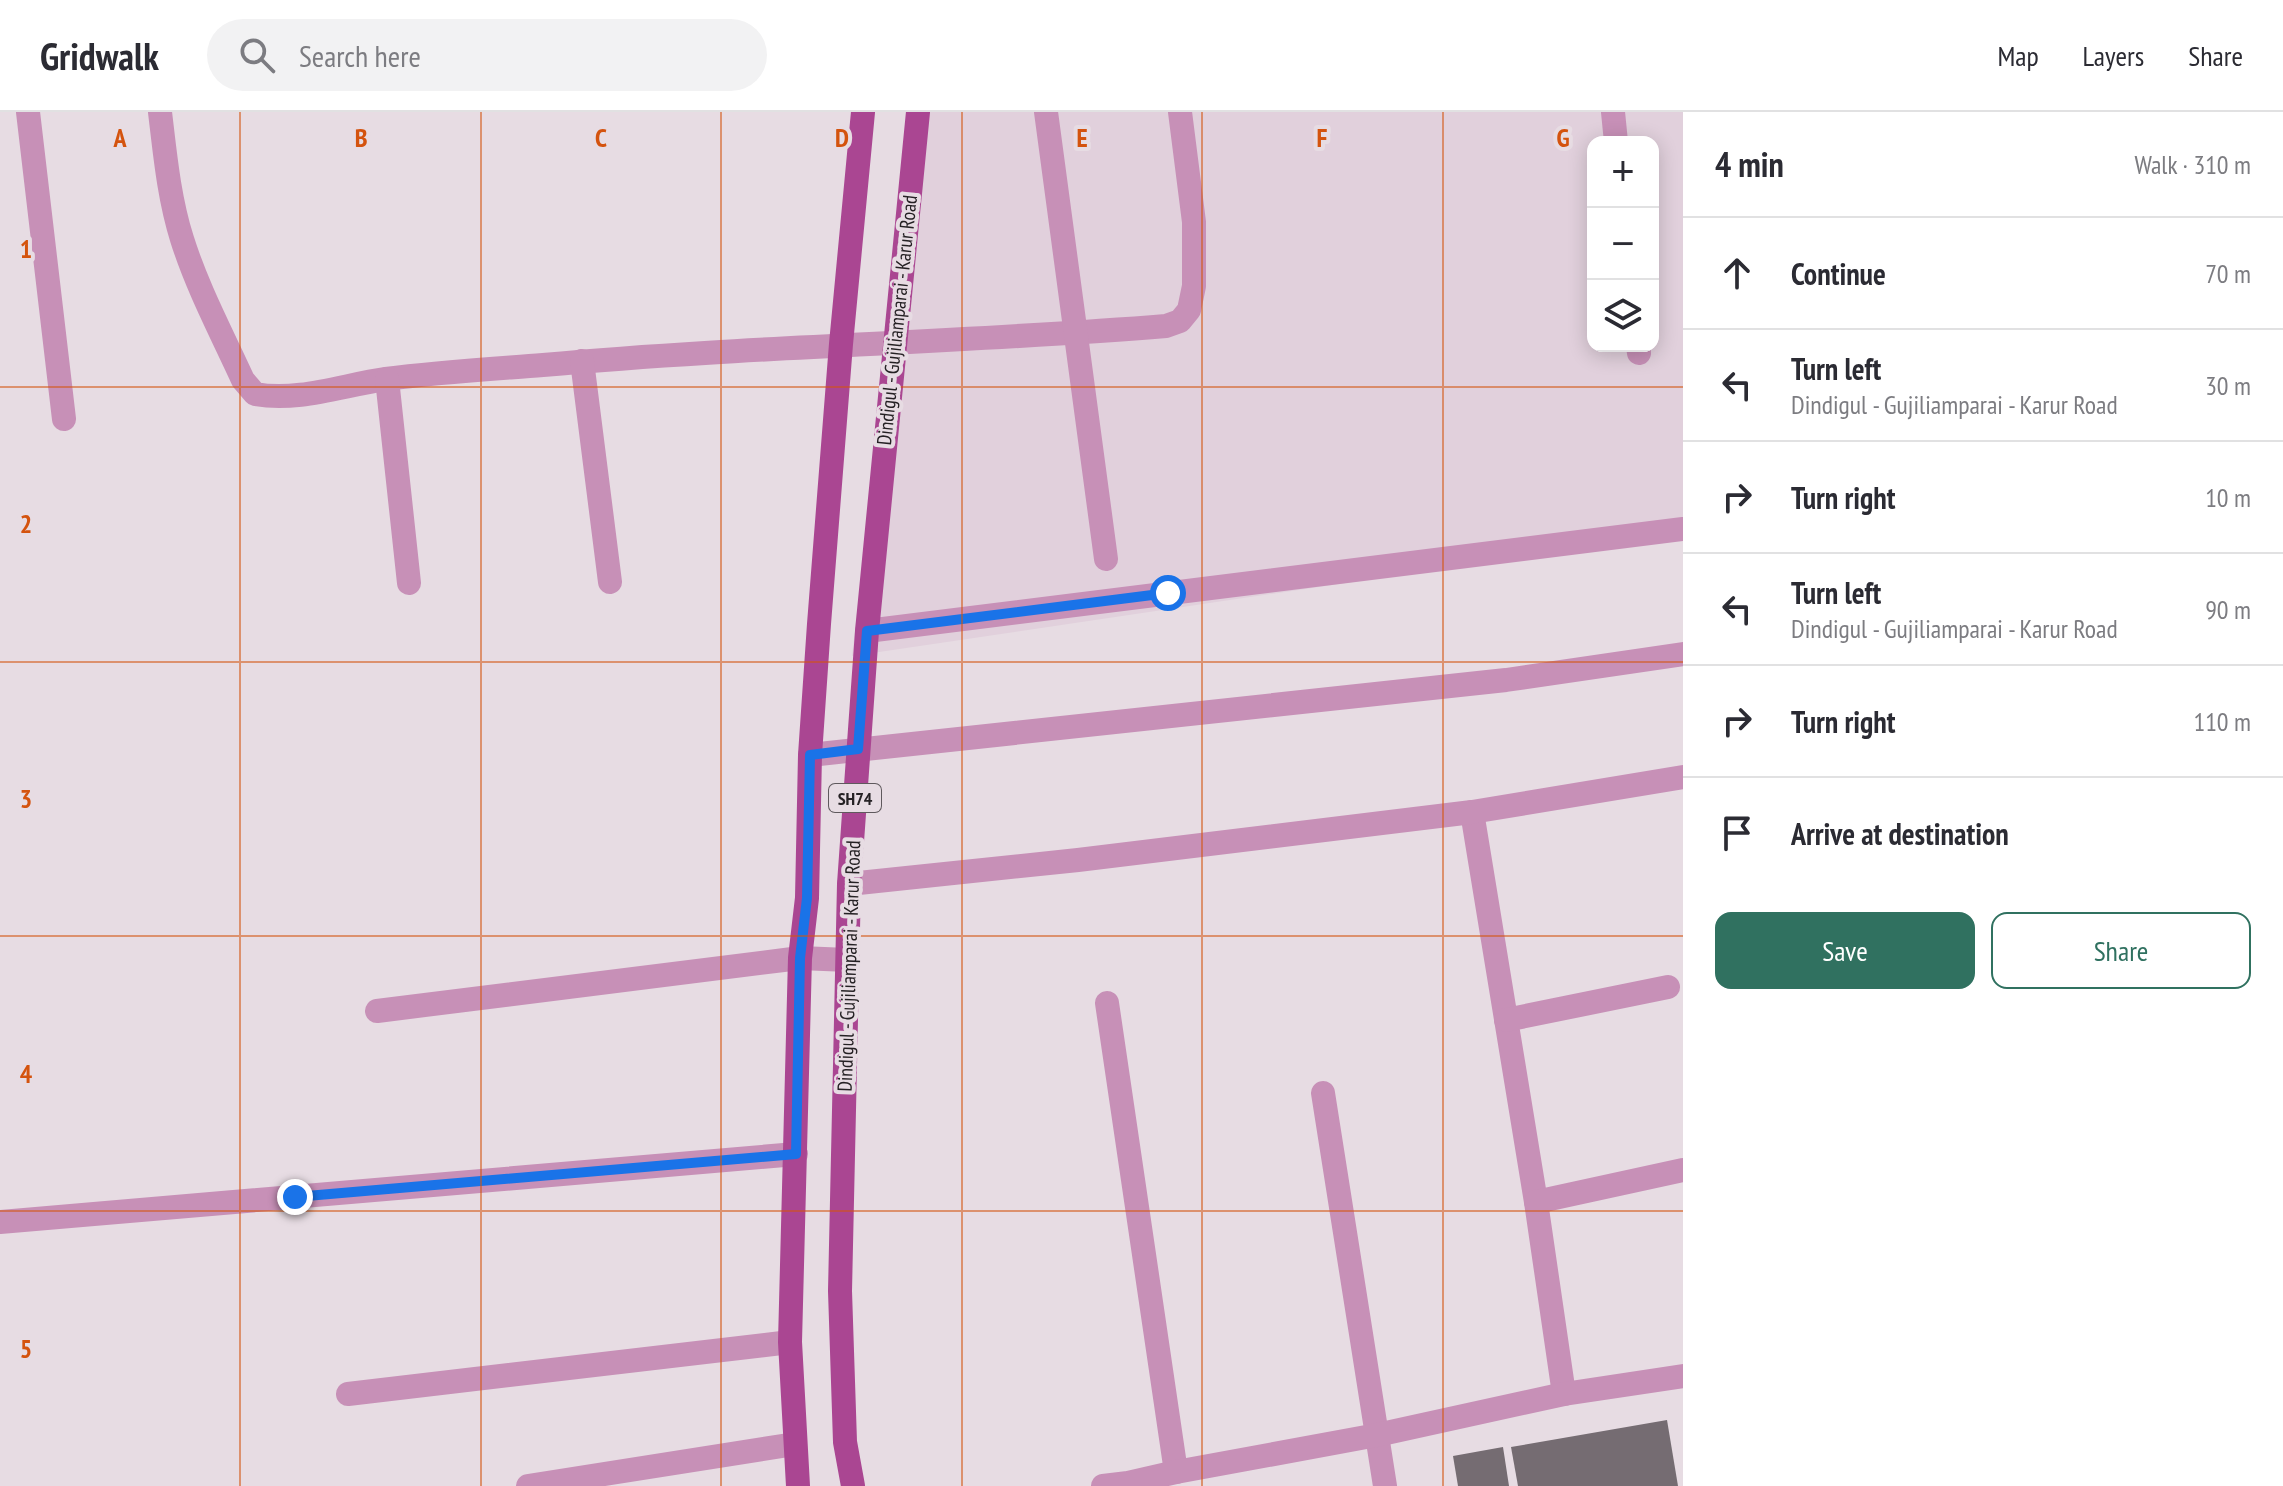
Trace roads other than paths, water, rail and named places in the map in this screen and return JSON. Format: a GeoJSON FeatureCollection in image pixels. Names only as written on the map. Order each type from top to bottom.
{"type":"FeatureCollection","features":[{"type":"Feature","properties":{"kind":"main road","name":"SH74"},"geometry":{"type":"LineString","coordinates":[[798,1486],[790,1342],[800,958],[807,898],[810,755],[841,344],[863,112]]}},
{"type":"Feature","properties":{"kind":"main road","name":"Dindigul - Gujiliamparai - Karur Road"},"geometry":{"type":"LineString","coordinates":[[853,1486],[845,1442],[840,1291],[849,884],[867,631],[918,112]]}},
{"type":"Feature","properties":{"kind":"street"},"geometry":{"type":"LineString","coordinates":[[28,112],[64,419]]}},
{"type":"Feature","properties":{"kind":"street"},"geometry":{"type":"LineString","coordinates":[[160,112],[169,180],[181,237],[192,269],[243,380],[255,394],[271,397],[387,379],[582,361],[1166,326],[1180,321],[1189,310],[1194,286],[1194,222],[1180,112]]}},
{"type":"Feature","properties":{"kind":"street"},"geometry":{"type":"LineString","coordinates":[[1046,112],[1106,559]]}},
{"type":"Feature","properties":{"kind":"street"},"geometry":{"type":"LineString","coordinates":[[1613,112],[1615,136]]}},
{"type":"Feature","properties":{"kind":"street"},"geometry":{"type":"LineString","coordinates":[[582,361],[610,582]]}},
{"type":"Feature","properties":{"kind":"street"},"geometry":{"type":"LineString","coordinates":[[387,379],[409,583]]}},
{"type":"Feature","properties":{"kind":"street"},"geometry":{"type":"LineString","coordinates":[[867,631],[1683,529]]}},
{"type":"Feature","properties":{"kind":"street"},"geometry":{"type":"LineString","coordinates":[[810,755],[1506,680],[1683,654]]}},
{"type":"Feature","properties":{"kind":"street"},"geometry":{"type":"LineString","coordinates":[[849,884],[1078,860],[1472,812],[1683,777]]}},
{"type":"Feature","properties":{"kind":"street"},"geometry":{"type":"LineString","coordinates":[[1472,812],[1564,1394]]}},
{"type":"Feature","properties":{"kind":"street"},"geometry":{"type":"LineString","coordinates":[[377,1011],[800,958],[848,960]]}},
{"type":"Feature","properties":{"kind":"street"},"geometry":{"type":"LineString","coordinates":[[1506,1020],[1668,987]]}},
{"type":"Feature","properties":{"kind":"street"},"geometry":{"type":"LineString","coordinates":[[1107,1003],[1176,1472]]}},
{"type":"Feature","properties":{"kind":"street"},"geometry":{"type":"LineString","coordinates":[[1323,1093],[1385,1486]]}},
{"type":"Feature","properties":{"kind":"street"},"geometry":{"type":"LineString","coordinates":[[7,1221],[796,1154]]}},
{"type":"Feature","properties":{"kind":"street"},"geometry":{"type":"LineString","coordinates":[[1536,1202],[1683,1170]]}},
{"type":"Feature","properties":{"kind":"street"},"geometry":{"type":"LineString","coordinates":[[348,1394],[790,1342]]}},
{"type":"Feature","properties":{"kind":"street"},"geometry":{"type":"LineString","coordinates":[[1103,1486],[1377,1435],[1564,1394],[1683,1376]]}},
{"type":"Feature","properties":{"kind":"street"},"geometry":{"type":"LineString","coordinates":[[528,1486],[795,1444]]}}]}
